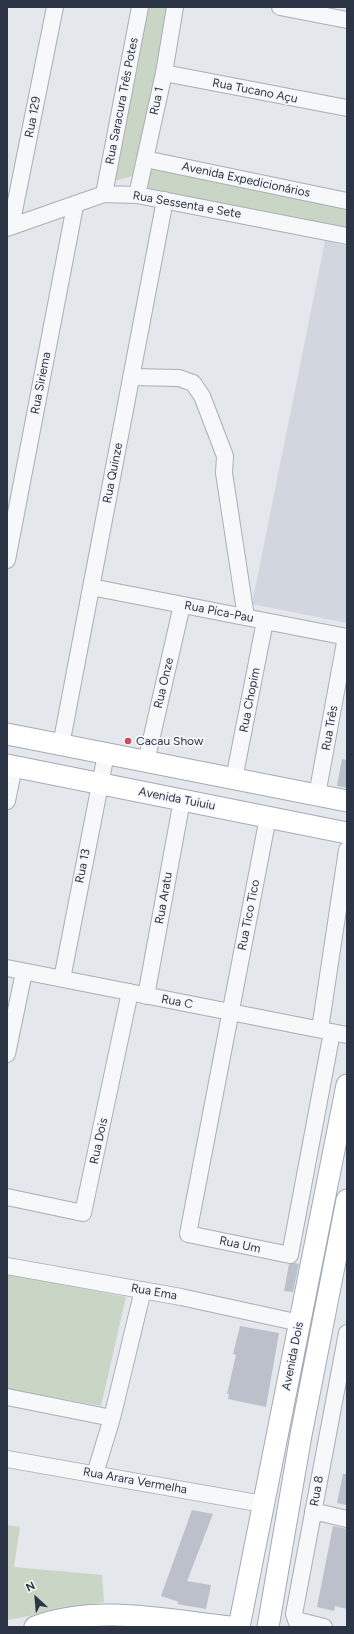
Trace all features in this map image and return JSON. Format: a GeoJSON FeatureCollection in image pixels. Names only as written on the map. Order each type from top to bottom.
{"type":"FeatureCollection","features":[{"type":"Feature","properties":{"kind":"main road"},"geometry":{"type":"LineString","coordinates":[[7,734],[347,801]]}},
{"type":"Feature","properties":{"kind":"main road","name":"Avenida Tuiuiu"},"geometry":{"type":"LineString","coordinates":[[10,766],[347,833]]}},
{"type":"Feature","properties":{"kind":"main road","name":"Avenida Dois"},"geometry":{"type":"LineString","coordinates":[[239,1627],[347,1085]]}},
{"type":"Feature","properties":{"kind":"main road","name":"Avenida Dois"},"geometry":{"type":"LineString","coordinates":[[268,1627],[294,1476],[347,1200]]}},
{"type":"Feature","properties":{"kind":"main road"},"geometry":{"type":"LineString","coordinates":[[35,1627],[71,1617],[101,1615],[134,1616],[229,1627]]}},
{"type":"Feature","properties":{"kind":"street","name":"Rua 129"},"geometry":{"type":"LineString","coordinates":[[9,227],[55,7]]}},
{"type":"Feature","properties":{"kind":"street","name":"Rua Saracura Três Potes"},"geometry":{"type":"LineString","coordinates":[[104,194],[140,7]]}},
{"type":"Feature","properties":{"kind":"street","name":"Rua 1"},"geometry":{"type":"LineString","coordinates":[[137,195],[164,72],[175,7]]}},
{"type":"Feature","properties":{"kind":"street"},"geometry":{"type":"LineString","coordinates":[[280,7],[347,20]]}},
{"type":"Feature","properties":{"kind":"street","name":"Rua Tucano Açu"},"geometry":{"type":"LineString","coordinates":[[164,72],[347,108]]}},
{"type":"Feature","properties":{"kind":"street","name":"Avenida Expedicionários"},"geometry":{"type":"LineString","coordinates":[[145,159],[347,201]]}},
{"type":"Feature","properties":{"kind":"street","name":"Rua Sessenta e Sete"},"geometry":{"type":"LineString","coordinates":[[9,227],[75,206],[104,194],[137,195],[347,236]]}},
{"type":"Feature","properties":{"kind":"street","name":"Rua Quinze"},"geometry":{"type":"LineString","coordinates":[[61,745],[165,200]]}},
{"type":"Feature","properties":{"kind":"street","name":"Rua Siriema"},"geometry":{"type":"LineString","coordinates":[[7,560],[75,206]]}},
{"type":"Feature","properties":{"kind":"street"},"geometry":{"type":"LineString","coordinates":[[131,377],[179,378],[193,384],[202,396],[225,456],[224,473],[246,617]]}},
{"type":"Feature","properties":{"kind":"street","name":"Rua Pica-Pau"},"geometry":{"type":"LineString","coordinates":[[91,587],[347,637]]}},
{"type":"Feature","properties":{"kind":"street","name":"Rua Onze"},"geometry":{"type":"LineString","coordinates":[[146,762],[182,604]]}},
{"type":"Feature","properties":{"kind":"street","name":"Rua Chopim"},"geometry":{"type":"LineString","coordinates":[[234,779],[265,621]]}},
{"type":"Feature","properties":{"kind":"street","name":"Rua Três"},"geometry":{"type":"LineString","coordinates":[[317,795],[347,637]]}},
{"type":"Feature","properties":{"kind":"street","name":"Rua 13"},"geometry":{"type":"LineString","coordinates":[[62,979],[106,754]]}},
{"type":"Feature","properties":{"kind":"street"},"geometry":{"type":"LineString","coordinates":[[7,801],[10,766]]}},
{"type":"Feature","properties":{"kind":"street","name":"Rua Aratu"},"geometry":{"type":"LineString","coordinates":[[146,996],[182,800]]}},
{"type":"Feature","properties":{"kind":"street","name":"Rua Tico Tico"},"geometry":{"type":"LineString","coordinates":[[230,1012],[268,817]]}},
{"type":"Feature","properties":{"kind":"street"},"geometry":{"type":"LineString","coordinates":[[333,1032],[347,850]]}},
{"type":"Feature","properties":{"kind":"street","name":"Rua C"},"geometry":{"type":"LineString","coordinates":[[7,968],[333,1032]]}},
{"type":"Feature","properties":{"kind":"street"},"geometry":{"type":"LineString","coordinates":[[7,1054],[24,972]]}},
{"type":"Feature","properties":{"kind":"street","name":"Rua Dois"},"geometry":{"type":"LineString","coordinates":[[7,1197],[83,1213],[130,992]]}},
{"type":"Feature","properties":{"kind":"street","name":"Rua Um"},"geometry":{"type":"LineString","coordinates":[[230,1012],[188,1234],[290,1255],[333,1032]]}},
{"type":"Feature","properties":{"kind":"street","name":"Rua Ema"},"geometry":{"type":"LineString","coordinates":[[7,1266],[143,1290],[300,1323]]}},
{"type":"Feature","properties":{"kind":"street"},"geometry":{"type":"LineString","coordinates":[[95,1474],[112,1418],[143,1290]]}},
{"type":"Feature","properties":{"kind":"street"},"geometry":{"type":"LineString","coordinates":[[319,1343],[345,1340]]}},
{"type":"Feature","properties":{"kind":"street","name":"Rua 8"},"geometry":{"type":"LineString","coordinates":[[324,1627],[301,1622],[294,1616],[318,1480],[340,1410],[345,1340]]}},
{"type":"Feature","properties":{"kind":"street"},"geometry":{"type":"LineString","coordinates":[[7,1397],[112,1418]]}},
{"type":"Feature","properties":{"kind":"street","name":"Rua Arara Vermelha"},"geometry":{"type":"LineString","coordinates":[[7,1459],[263,1504]]}},
{"type":"Feature","properties":{"kind":"street"},"geometry":{"type":"LineString","coordinates":[[294,1476],[318,1480]]}},
{"type":"Feature","properties":{"kind":"street"},"geometry":{"type":"LineString","coordinates":[[313,1511],[347,1519]]}},
{"type":"Feature","properties":{"kind":"street"},"geometry":{"type":"LineString","coordinates":[[278,1569],[301,1572]]}},
{"type":"Feature","properties":{"kind":"shaded area"},"geometry":{"type":"Polygon","coordinates":[[[325,241],[347,246],[347,623],[252,604],[325,241]]]}},
{"type":"Feature","properties":{"kind":"green space"},"geometry":{"type":"Polygon","coordinates":[[[144,7],[169,7],[135,175],[111,182],[144,7]]]}},
{"type":"Feature","properties":{"kind":"green space"},"geometry":{"type":"Polygon","coordinates":[[[148,166],[347,205],[347,231],[143,190],[148,166]]]}},
{"type":"Feature","properties":{"kind":"green space"},"geometry":{"type":"Polygon","coordinates":[[[7,1274],[126,1297],[101,1406],[7,1389],[7,1274]]]}},
{"type":"Feature","properties":{"kind":"green space"},"geometry":{"type":"Polygon","coordinates":[[[7,1525],[20,1527],[14,1567],[102,1575],[104,1602],[7,1620],[7,1525]]]}},
{"type":"Feature","properties":{"kind":"building"},"geometry":{"type":"Polygon","coordinates":[[[342,759],[347,760],[347,788],[337,786],[342,759]]]}},
{"type":"Feature","properties":{"kind":"building"},"geometry":{"type":"Polygon","coordinates":[[[289,1264],[299,1264],[293,1292],[284,1291],[289,1264]]]}},
{"type":"Feature","properties":{"kind":"building"},"geometry":{"type":"Polygon","coordinates":[[[240,1326],[279,1333],[266,1407],[228,1399],[229,1394],[227,1394],[236,1355],[233,1354],[240,1326]]]}},
{"type":"Feature","properties":{"kind":"building"},"geometry":{"type":"Polygon","coordinates":[[[343,1474],[347,1474],[346,1505],[337,1503],[343,1474]]]}},
{"type":"Feature","properties":{"kind":"building"},"geometry":{"type":"Polygon","coordinates":[[[192,1510],[213,1514],[187,1581],[211,1585],[206,1609],[177,1604],[179,1602],[161,1596],[192,1510]]]}},
{"type":"Feature","properties":{"kind":"building"},"geometry":{"type":"Polygon","coordinates":[[[333,1526],[347,1529],[347,1609],[335,1606],[334,1611],[317,1607],[333,1526]]]}},
{"type":"Feature","properties":{"kind":"place","name":"Cacau Show"},"geometry":{"type":"Point","coordinates":[128,741]}}]}
